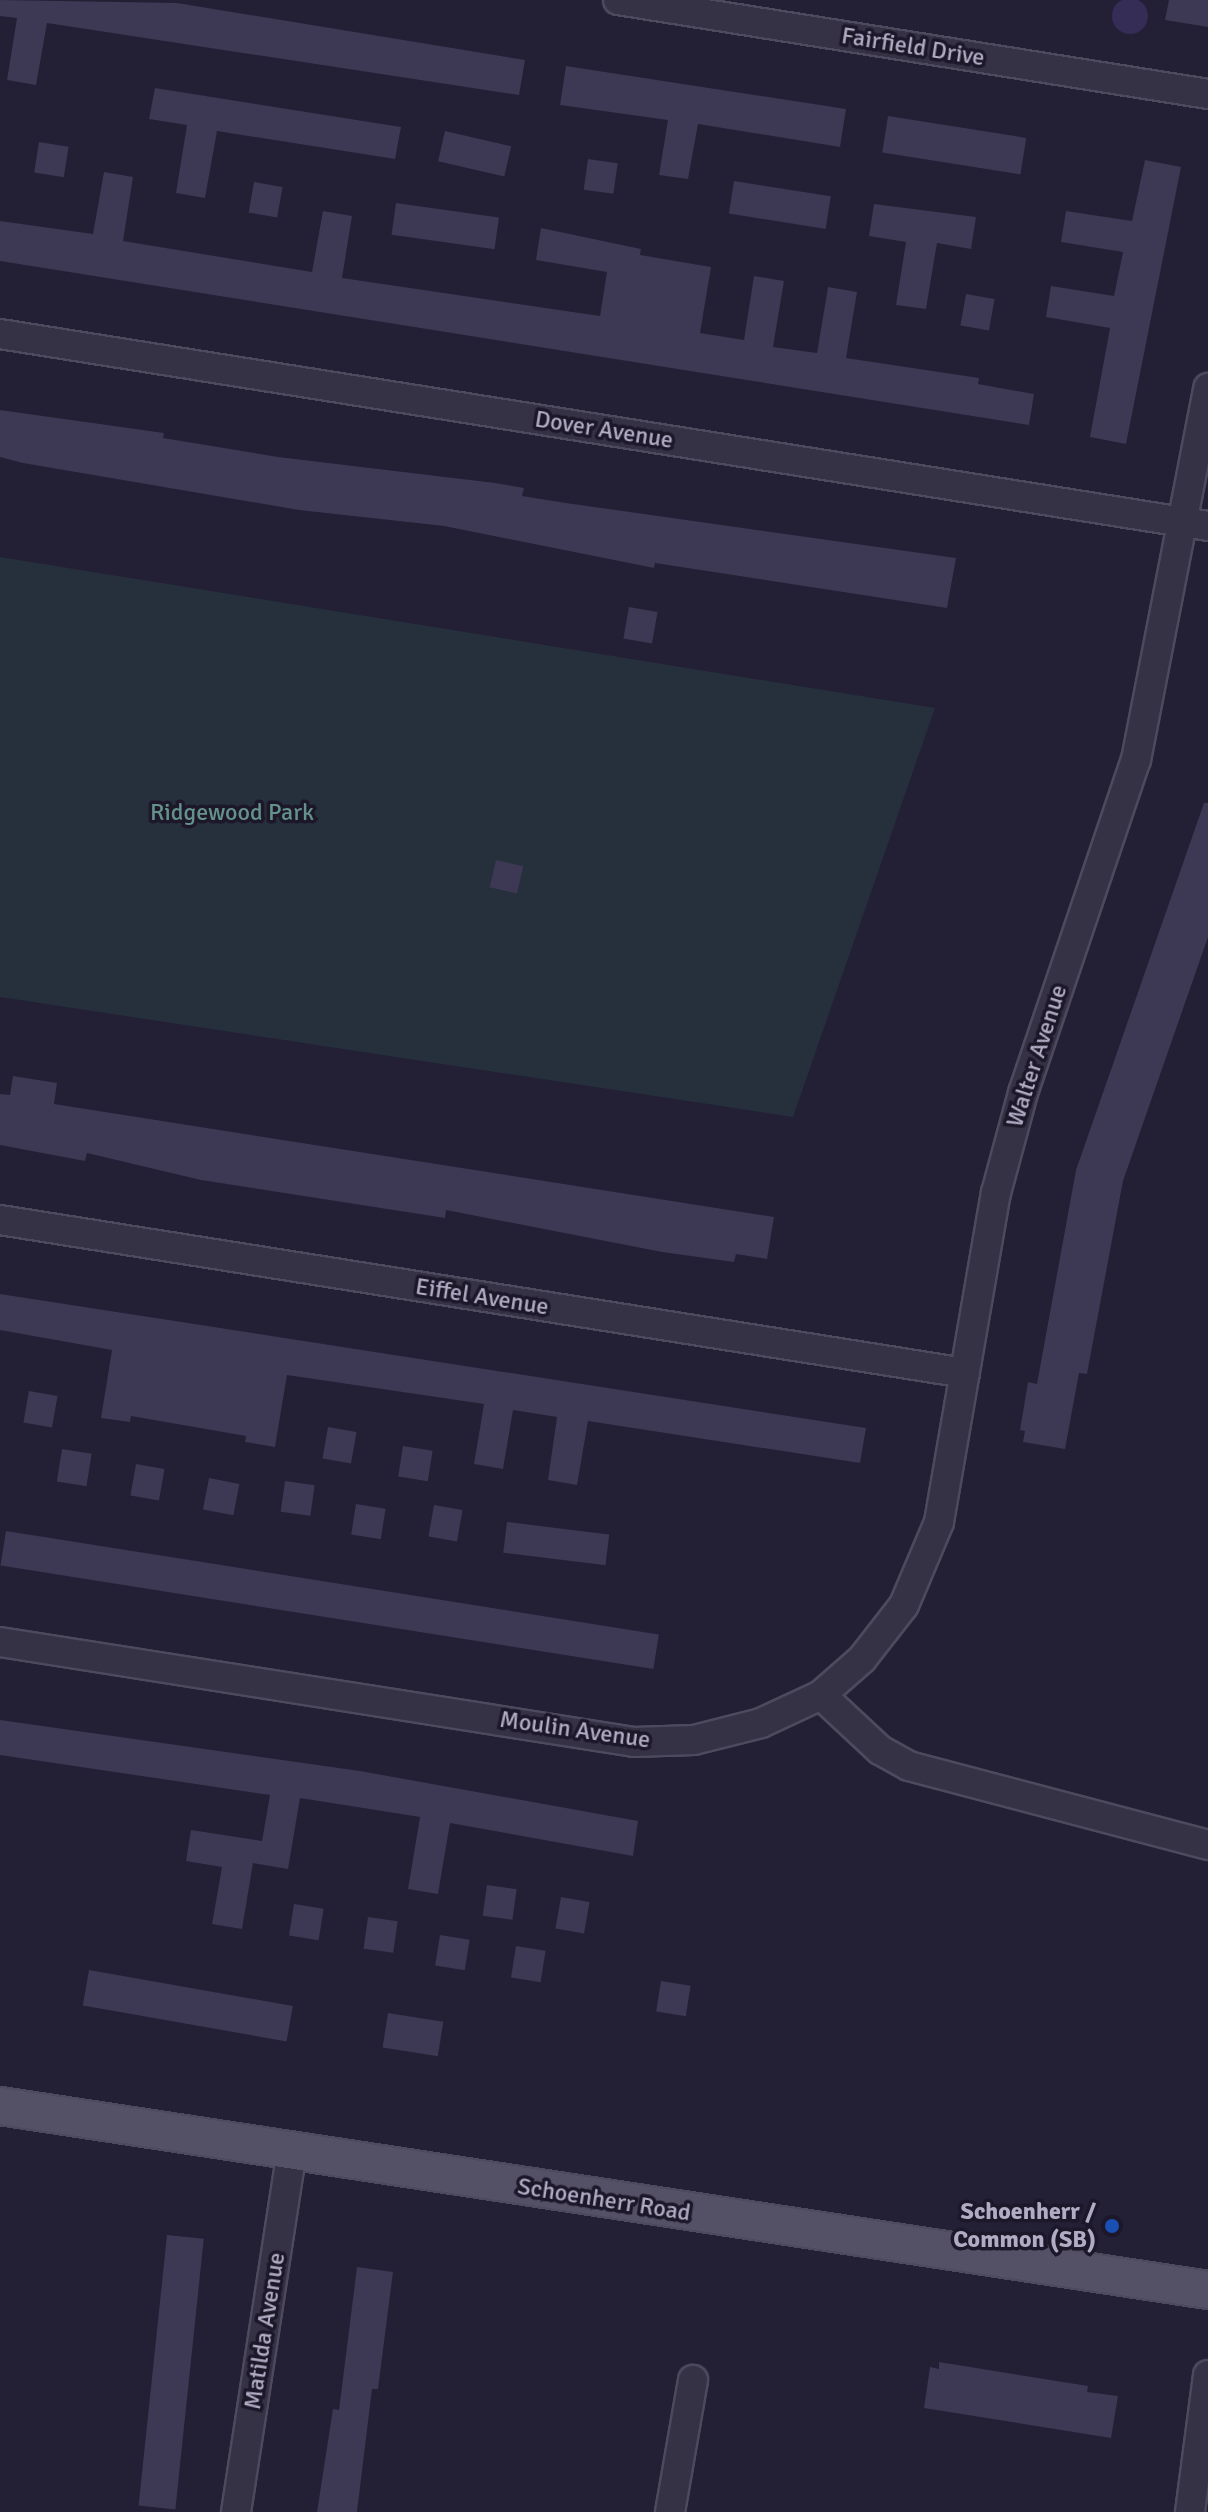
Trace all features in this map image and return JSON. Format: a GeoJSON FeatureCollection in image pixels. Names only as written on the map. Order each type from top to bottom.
{"type":"FeatureCollection","features":[{"type":"Feature","properties":{"kind":"main road","name":"Schoenherr Road"},"geometry":{"type":"LineString","coordinates":[[0,2106],[1208,2290]]}},
{"type":"Feature","properties":{"kind":"street","name":"Fairfield Drive"},"geometry":{"type":"LineString","coordinates":[[618,0],[1208,94]]}},
{"type":"Feature","properties":{"kind":"street","name":"Dover Avenue"},"geometry":{"type":"LineString","coordinates":[[0,334],[1195,524]]}},
{"type":"Feature","properties":{"kind":"street","name":"Walter Avenue"},"geometry":{"type":"LineString","coordinates":[[821,1695],[862,1659],[917,1582],[939,1522],[1005,1155],[1136,760],[1195,524],[1208,388]]}},
{"type":"Feature","properties":{"kind":"street","name":"Eiffel Avenue"},"geometry":{"type":"LineString","coordinates":[[0,1220],[965,1373]]}},
{"type":"Feature","properties":{"kind":"street","name":"Moulin Avenue"},"geometry":{"type":"LineString","coordinates":[[0,1642],[634,1742],[724,1735],[821,1695]]}},
{"type":"Feature","properties":{"kind":"street"},"geometry":{"type":"LineString","coordinates":[[821,1695],[880,1750],[909,1766],[1208,1845]]}},
{"type":"Feature","properties":{"kind":"street","name":"Matilda Avenue"},"geometry":{"type":"LineString","coordinates":[[236,2512],[292,2151]]}},
{"type":"Feature","properties":{"kind":"street"},"geometry":{"type":"LineString","coordinates":[[1190,2512],[1208,2375]]}},
{"type":"Feature","properties":{"kind":"street"},"geometry":{"type":"LineString","coordinates":[[670,2512],[693,2380]]}},
{"type":"Feature","properties":{"kind":"green space","name":"Ridgewood Park"},"geometry":{"type":"Polygon","coordinates":[[[0,557],[935,708],[793,1117],[0,997],[0,557]]]}},
{"type":"Feature","properties":{"kind":"shaded area"},"geometry":{"type":"Polygon","coordinates":[[[1130,-2],[1143,3],[1148,16],[1143,29],[1130,34],[1117,29],[1112,16],[1117,3],[1130,-2]]]}},
{"type":"Feature","properties":{"kind":"building"},"geometry":{"type":"Polygon","coordinates":[[[0,0],[177,3],[525,60],[519,95],[47,23],[36,85],[7,80],[17,18],[0,16],[0,0]]]}},
{"type":"Feature","properties":{"kind":"building"},"geometry":{"type":"Polygon","coordinates":[[[1169,0],[1208,0],[1208,27],[1165,20],[1169,0]]]}},
{"type":"Feature","properties":{"kind":"building"},"geometry":{"type":"Polygon","coordinates":[[[566,66],[846,109],[840,147],[698,124],[688,179],[659,175],[668,120],[560,105],[566,66]]]}},
{"type":"Feature","properties":{"kind":"building"},"geometry":{"type":"Polygon","coordinates":[[[155,88],[401,127],[395,159],[217,131],[205,198],[176,193],[187,125],[149,119],[155,88]]]}},
{"type":"Feature","properties":{"kind":"building"},"geometry":{"type":"Polygon","coordinates":[[[888,116],[1026,138],[1020,174],[882,153],[888,116]]]}},
{"type":"Feature","properties":{"kind":"building"},"geometry":{"type":"Polygon","coordinates":[[[445,131],[511,146],[504,177],[438,161],[445,131]]]}},
{"type":"Feature","properties":{"kind":"building"},"geometry":{"type":"Polygon","coordinates":[[[39,142],[69,147],[64,177],[34,173],[39,142]]]}},
{"type":"Feature","properties":{"kind":"building"},"geometry":{"type":"Polygon","coordinates":[[[588,159],[618,163],[613,194],[584,190],[588,159]]]}},
{"type":"Feature","properties":{"kind":"building"},"geometry":{"type":"Polygon","coordinates":[[[1145,160],[1181,167],[1126,444],[1090,437],[1110,328],[1046,317],[1051,286],[1114,296],[1123,252],[1061,242],[1066,211],[1132,221],[1145,160]]]}},
{"type":"Feature","properties":{"kind":"building"},"geometry":{"type":"Polygon","coordinates":[[[104,172],[133,177],[123,241],[312,272],[323,211],[352,216],[342,278],[600,316],[607,272],[536,260],[541,228],[641,249],[640,255],[711,267],[700,333],[744,340],[754,276],[784,281],[773,347],[817,353],[828,287],[857,292],[846,358],[979,378],[978,384],[1034,394],[1029,425],[0,261],[0,221],[93,234],[104,172]]]}},
{"type":"Feature","properties":{"kind":"building"},"geometry":{"type":"Polygon","coordinates":[[[734,181],[831,196],[826,229],[729,214],[734,181]]]}},
{"type":"Feature","properties":{"kind":"building"},"geometry":{"type":"Polygon","coordinates":[[[254,182],[283,187],[277,218],[249,213],[254,182]]]}},
{"type":"Feature","properties":{"kind":"building"},"geometry":{"type":"Polygon","coordinates":[[[396,203],[499,217],[495,249],[392,235],[396,203]]]}},
{"type":"Feature","properties":{"kind":"building"},"geometry":{"type":"Polygon","coordinates":[[[874,204],[976,217],[971,249],[937,243],[926,309],[896,305],[906,242],[869,236],[874,204]]]}},
{"type":"Feature","properties":{"kind":"building"},"geometry":{"type":"Polygon","coordinates":[[[966,294],[995,299],[989,331],[960,326],[966,294]]]}},
{"type":"Feature","properties":{"kind":"building"},"geometry":{"type":"Polygon","coordinates":[[[0,410],[164,433],[163,438],[278,457],[495,483],[524,488],[522,496],[566,503],[956,558],[947,608],[655,563],[654,568],[444,526],[299,510],[23,463],[0,457],[0,410]]]}},
{"type":"Feature","properties":{"kind":"building"},"geometry":{"type":"Polygon","coordinates":[[[629,607],[658,612],[652,644],[623,639],[629,607]]]}},
{"type":"Feature","properties":{"kind":"building"},"geometry":{"type":"Polygon","coordinates":[[[1204,803],[1208,803],[1208,937],[1123,1181],[1087,1374],[1079,1373],[1065,1449],[1023,1442],[1025,1431],[1020,1430],[1028,1382],[1037,1384],[1076,1170],[1204,803]]]}},
{"type":"Feature","properties":{"kind":"building"},"geometry":{"type":"Polygon","coordinates":[[[496,860],[523,866],[517,894],[490,887],[496,860]]]}},
{"type":"Feature","properties":{"kind":"building"},"geometry":{"type":"Polygon","coordinates":[[[13,1076],[57,1083],[54,1104],[774,1217],[767,1259],[736,1254],[734,1262],[662,1252],[446,1210],[445,1218],[201,1180],[87,1153],[85,1161],[0,1145],[0,1094],[10,1095],[13,1076]]]}},
{"type":"Feature","properties":{"kind":"building"},"geometry":{"type":"Polygon","coordinates":[[[0,1294],[866,1428],[860,1463],[588,1421],[577,1485],[548,1480],[557,1417],[513,1410],[503,1469],[474,1464],[484,1404],[287,1375],[275,1447],[245,1442],[246,1436],[131,1416],[130,1422],[101,1418],[112,1350],[0,1330],[0,1294]]]}},
{"type":"Feature","properties":{"kind":"building"},"geometry":{"type":"Polygon","coordinates":[[[29,1391],[58,1396],[52,1428],[23,1423],[29,1391]]]}},
{"type":"Feature","properties":{"kind":"building"},"geometry":{"type":"Polygon","coordinates":[[[328,1427],[357,1432],[351,1464],[322,1459],[328,1427]]]}},
{"type":"Feature","properties":{"kind":"building"},"geometry":{"type":"Polygon","coordinates":[[[403,1446],[433,1451],[428,1481],[398,1477],[403,1446]]]}},
{"type":"Feature","properties":{"kind":"building"},"geometry":{"type":"Polygon","coordinates":[[[62,1449],[92,1454],[86,1486],[57,1482],[62,1449]]]}},
{"type":"Feature","properties":{"kind":"building"},"geometry":{"type":"Polygon","coordinates":[[[136,1464],[165,1469],[159,1501],[130,1496],[136,1464]]]}},
{"type":"Feature","properties":{"kind":"building"},"geometry":{"type":"Polygon","coordinates":[[[209,1478],[239,1484],[233,1515],[203,1509],[209,1478]]]}},
{"type":"Feature","properties":{"kind":"building"},"geometry":{"type":"Polygon","coordinates":[[[285,1481],[315,1485],[310,1516],[281,1512],[285,1481]]]}},
{"type":"Feature","properties":{"kind":"building"},"geometry":{"type":"Polygon","coordinates":[[[356,1504],[386,1509],[381,1539],[351,1535],[356,1504]]]}},
{"type":"Feature","properties":{"kind":"building"},"geometry":{"type":"Polygon","coordinates":[[[434,1505],[463,1510],[457,1542],[428,1537],[434,1505]]]}},
{"type":"Feature","properties":{"kind":"building"},"geometry":{"type":"Polygon","coordinates":[[[507,1522],[609,1535],[605,1565],[503,1553],[507,1522]]]}},
{"type":"Feature","properties":{"kind":"building"},"geometry":{"type":"Polygon","coordinates":[[[6,1531],[659,1634],[653,1669],[1,1566],[6,1531]]]}},
{"type":"Feature","properties":{"kind":"building"},"geometry":{"type":"Polygon","coordinates":[[[0,1720],[360,1771],[638,1821],[633,1856],[450,1823],[438,1894],[408,1889],[420,1817],[300,1798],[288,1869],[253,1863],[242,1929],[212,1924],[222,1867],[186,1861],[191,1830],[262,1841],[270,1795],[0,1755],[0,1720]]]}},
{"type":"Feature","properties":{"kind":"building"},"geometry":{"type":"Polygon","coordinates":[[[487,1885],[517,1889],[512,1920],[483,1916],[487,1885]]]}},
{"type":"Feature","properties":{"kind":"building"},"geometry":{"type":"Polygon","coordinates":[[[561,1897],[590,1902],[584,1934],[555,1929],[561,1897]]]}},
{"type":"Feature","properties":{"kind":"building"},"geometry":{"type":"Polygon","coordinates":[[[294,1904],[324,1909],[319,1940],[289,1936],[294,1904]]]}},
{"type":"Feature","properties":{"kind":"building"},"geometry":{"type":"Polygon","coordinates":[[[368,1917],[398,1921],[393,1953],[364,1949],[368,1917]]]}},
{"type":"Feature","properties":{"kind":"building"},"geometry":{"type":"Polygon","coordinates":[[[440,1935],[470,1940],[465,1970],[435,1966],[440,1935]]]}},
{"type":"Feature","properties":{"kind":"building"},"geometry":{"type":"Polygon","coordinates":[[[516,1946],[546,1951],[541,1982],[511,1978],[516,1946]]]}},
{"type":"Feature","properties":{"kind":"building"},"geometry":{"type":"Polygon","coordinates":[[[89,1970],[293,2006],[287,2041],[83,2005],[89,1970]]]}},
{"type":"Feature","properties":{"kind":"building"},"geometry":{"type":"Polygon","coordinates":[[[661,1981],[691,1986],[686,2016],[656,2012],[661,1981]]]}},
{"type":"Feature","properties":{"kind":"building"},"geometry":{"type":"Polygon","coordinates":[[[388,2013],[443,2022],[438,2056],[383,2048],[388,2013]]]}},
{"type":"Feature","properties":{"kind":"building"},"geometry":{"type":"Polygon","coordinates":[[[167,2235],[204,2239],[175,2509],[139,2506],[167,2235]]]}},
{"type":"Feature","properties":{"kind":"building"},"geometry":{"type":"Polygon","coordinates":[[[357,2267],[393,2272],[378,2389],[372,2389],[357,2512],[317,2512],[333,2409],[339,2410],[357,2267]]]}},
{"type":"Feature","properties":{"kind":"building"},"geometry":{"type":"Polygon","coordinates":[[[939,2362],[1088,2386],[1087,2392],[1118,2396],[1111,2438],[924,2408],[930,2367],[939,2369],[939,2362]]]}},
{"type":"Feature","properties":{"kind":"place","name":"Schoenherr / Common (SB)"},"geometry":{"type":"Point","coordinates":[1112,2226]}}]}
